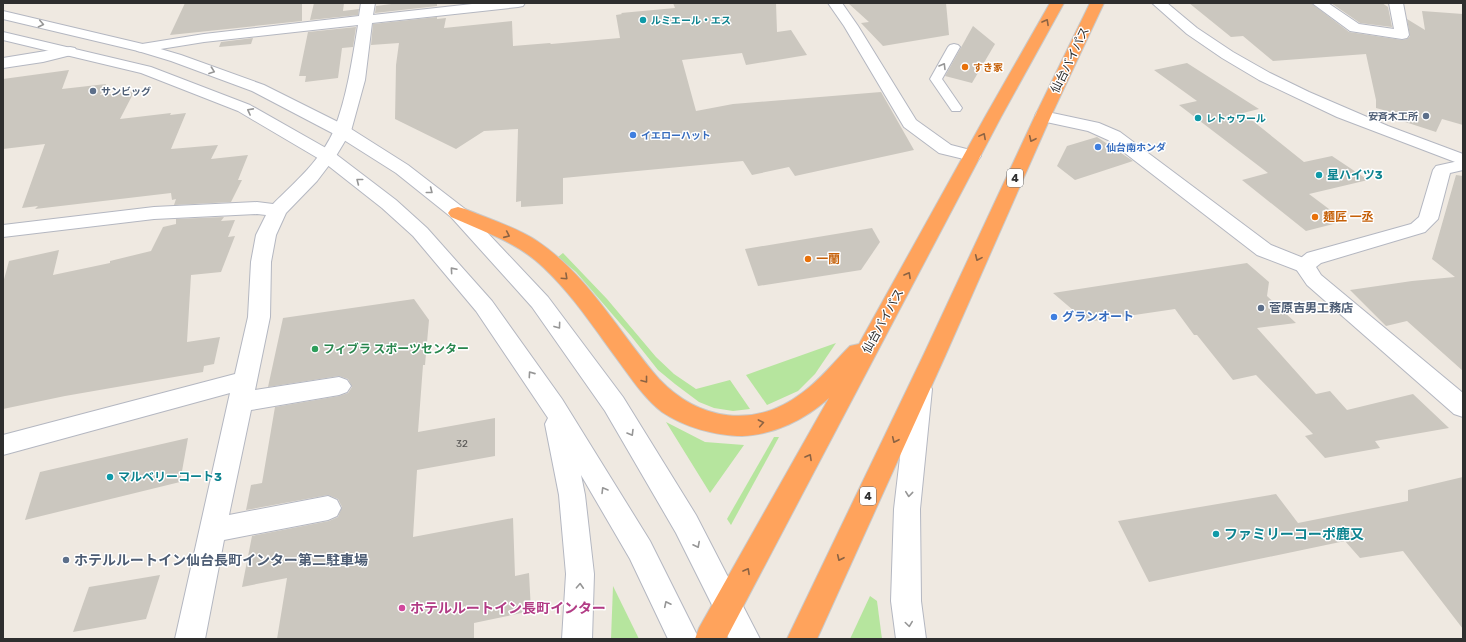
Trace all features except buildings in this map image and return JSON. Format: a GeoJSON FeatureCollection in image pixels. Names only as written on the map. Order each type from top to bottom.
{"type":"FeatureCollection","features":[{"type":"Feature","properties":{"kind":"highway","name":"仙台バイパス"},"geometry":{"type":"LineString","coordinates":[[710,639],[956,189],[972,156],[1057,3]]}},
{"type":"Feature","properties":{"kind":"highway","name":"仙台バイパス"},"geometry":{"type":"LineString","coordinates":[[802,639],[920,386],[1043,116],[1097,3]]}},
{"type":"Feature","properties":{"kind":"highway"},"geometry":{"type":"LineString","coordinates":[[458,213],[521,241],[537,250],[570,282],[649,384],[676,409],[710,421],[737,426],[761,424],[783,417],[804,404],[876,334]]}},
{"type":"Feature","properties":{"kind":"street"},"geometry":{"type":"LineString","coordinates":[[190,639],[212,530],[259,317],[261,262],[266,235],[278,210],[311,177],[327,156],[342,131],[357,80],[368,3]]}},
{"type":"Feature","properties":{"kind":"street"},"geometry":{"type":"LineString","coordinates":[[142,48],[204,38],[518,3]]}},
{"type":"Feature","properties":{"kind":"street"},"geometry":{"type":"LineString","coordinates":[[835,3],[910,123],[945,149],[972,156]]}},
{"type":"Feature","properties":{"kind":"street"},"geometry":{"type":"LineString","coordinates":[[1159,3],[1208,43],[1269,80],[1345,115],[1463,160]]}},
{"type":"Feature","properties":{"kind":"street"},"geometry":{"type":"LineString","coordinates":[[1320,3],[1355,28],[1402,35],[1396,3]]}},
{"type":"Feature","properties":{"kind":"street"},"geometry":{"type":"LineString","coordinates":[[3,15],[142,48],[176,58],[258,88],[342,131],[402,169],[458,213],[540,302],[614,404],[686,524],[745,639]]}},
{"type":"Feature","properties":{"kind":"street"},"geometry":{"type":"LineString","coordinates":[[3,36],[146,70],[244,108],[327,156],[389,204],[420,232],[484,306],[553,406],[640,550],[684,639]]}},
{"type":"Feature","properties":{"kind":"street"},"geometry":{"type":"LineString","coordinates":[[3,63],[70,51]]}},
{"type":"Feature","properties":{"kind":"street"},"geometry":{"type":"LineString","coordinates":[[1043,116],[1093,128],[1114,136],[1264,250],[1304,266],[1314,280],[1463,407]]}},
{"type":"Feature","properties":{"kind":"street"},"geometry":{"type":"LineString","coordinates":[[1304,266],[1314,258],[1418,228],[1428,219],[1442,170],[1463,165]]}},
{"type":"Feature","properties":{"kind":"street"},"geometry":{"type":"LineString","coordinates":[[3,231],[154,213],[257,208],[278,210]]}},
{"type":"Feature","properties":{"kind":"street"},"geometry":{"type":"LineString","coordinates":[[3,445],[243,391],[339,386]]}},
{"type":"Feature","properties":{"kind":"street"},"geometry":{"type":"LineString","coordinates":[[911,639],[906,601],[908,509],[920,386]]}},
{"type":"Feature","properties":{"kind":"street"},"geometry":{"type":"LineString","coordinates":[[553,406],[572,494],[580,574],[578,639]]}},
{"type":"Feature","properties":{"kind":"street"},"geometry":{"type":"LineString","coordinates":[[212,530],[328,508]]}},
{"type":"Feature","properties":{"kind":"lane"},"geometry":{"type":"LineString","coordinates":[[954,47],[936,79],[956,108]]}},
{"type":"Feature","properties":{"kind":"green space"},"geometry":{"type":"Polygon","coordinates":[[[563,253],[607,299],[656,357],[674,374],[696,389],[730,380],[750,409],[733,411],[714,408],[699,402],[658,370],[576,272],[558,257],[563,253]]]}},
{"type":"Feature","properties":{"kind":"green space"},"geometry":{"type":"Polygon","coordinates":[[[836,343],[815,374],[798,391],[767,405],[746,375],[836,343]]]}},
{"type":"Feature","properties":{"kind":"green space"},"geometry":{"type":"Polygon","coordinates":[[[666,422],[705,442],[744,445],[710,493],[666,422]]]}},
{"type":"Feature","properties":{"kind":"green space"},"geometry":{"type":"Polygon","coordinates":[[[774,437],[779,437],[731,525],[727,519],[774,437]]]}},
{"type":"Feature","properties":{"kind":"green space"},"geometry":{"type":"Polygon","coordinates":[[[613,586],[639,639],[611,639],[613,586]]]}},
{"type":"Feature","properties":{"kind":"green space"},"geometry":{"type":"Polygon","coordinates":[[[870,596],[877,601],[882,639],[850,639],[870,596]]]}},
{"type":"Feature","properties":{"kind":"place","name":"ルミエール・エス"},"geometry":{"type":"Point","coordinates":[643,20]}},
{"type":"Feature","properties":{"kind":"place","name":"すき家"},"geometry":{"type":"Point","coordinates":[965,67]}},
{"type":"Feature","properties":{"kind":"place","name":"サンビッグ"},"geometry":{"type":"Point","coordinates":[93,91]}},
{"type":"Feature","properties":{"kind":"place","name":"安斉木工所"},"geometry":{"type":"Point","coordinates":[1426,116]}},
{"type":"Feature","properties":{"kind":"place","name":"レトゥワール"},"geometry":{"type":"Point","coordinates":[1198,118]}},
{"type":"Feature","properties":{"kind":"place","name":"イエローハット"},"geometry":{"type":"Point","coordinates":[633,135]}},
{"type":"Feature","properties":{"kind":"place","name":"仙台南ホンダ"},"geometry":{"type":"Point","coordinates":[1098,147]}},
{"type":"Feature","properties":{"kind":"place","name":"星ハイツ3"},"geometry":{"type":"Point","coordinates":[1319,175]}},
{"type":"Feature","properties":{"kind":"place","name":"麺匠 一丞"},"geometry":{"type":"Point","coordinates":[1315,217]}},
{"type":"Feature","properties":{"kind":"place","name":"一蘭"},"geometry":{"type":"Point","coordinates":[808,259]}},
{"type":"Feature","properties":{"kind":"place","name":"菅原吉男工務店"},"geometry":{"type":"Point","coordinates":[1261,308]}},
{"type":"Feature","properties":{"kind":"place","name":"グランオート"},"geometry":{"type":"Point","coordinates":[1054,317]}},
{"type":"Feature","properties":{"kind":"place","name":"フィブラ スポーツセンター"},"geometry":{"type":"Point","coordinates":[315,349]}},
{"type":"Feature","properties":{"kind":"place","name":"マルベリーコート3"},"geometry":{"type":"Point","coordinates":[110,477]}},
{"type":"Feature","properties":{"kind":"place","name":"ファミリーコーポ鹿又"},"geometry":{"type":"Point","coordinates":[1216,534]}},
{"type":"Feature","properties":{"kind":"place","name":"ホテルルートイン仙台長町インター第二駐車場"},"geometry":{"type":"Point","coordinates":[66,560]}},
{"type":"Feature","properties":{"kind":"place","name":"ホテルルートイン長町インター"},"geometry":{"type":"Point","coordinates":[402,608]}}]}
